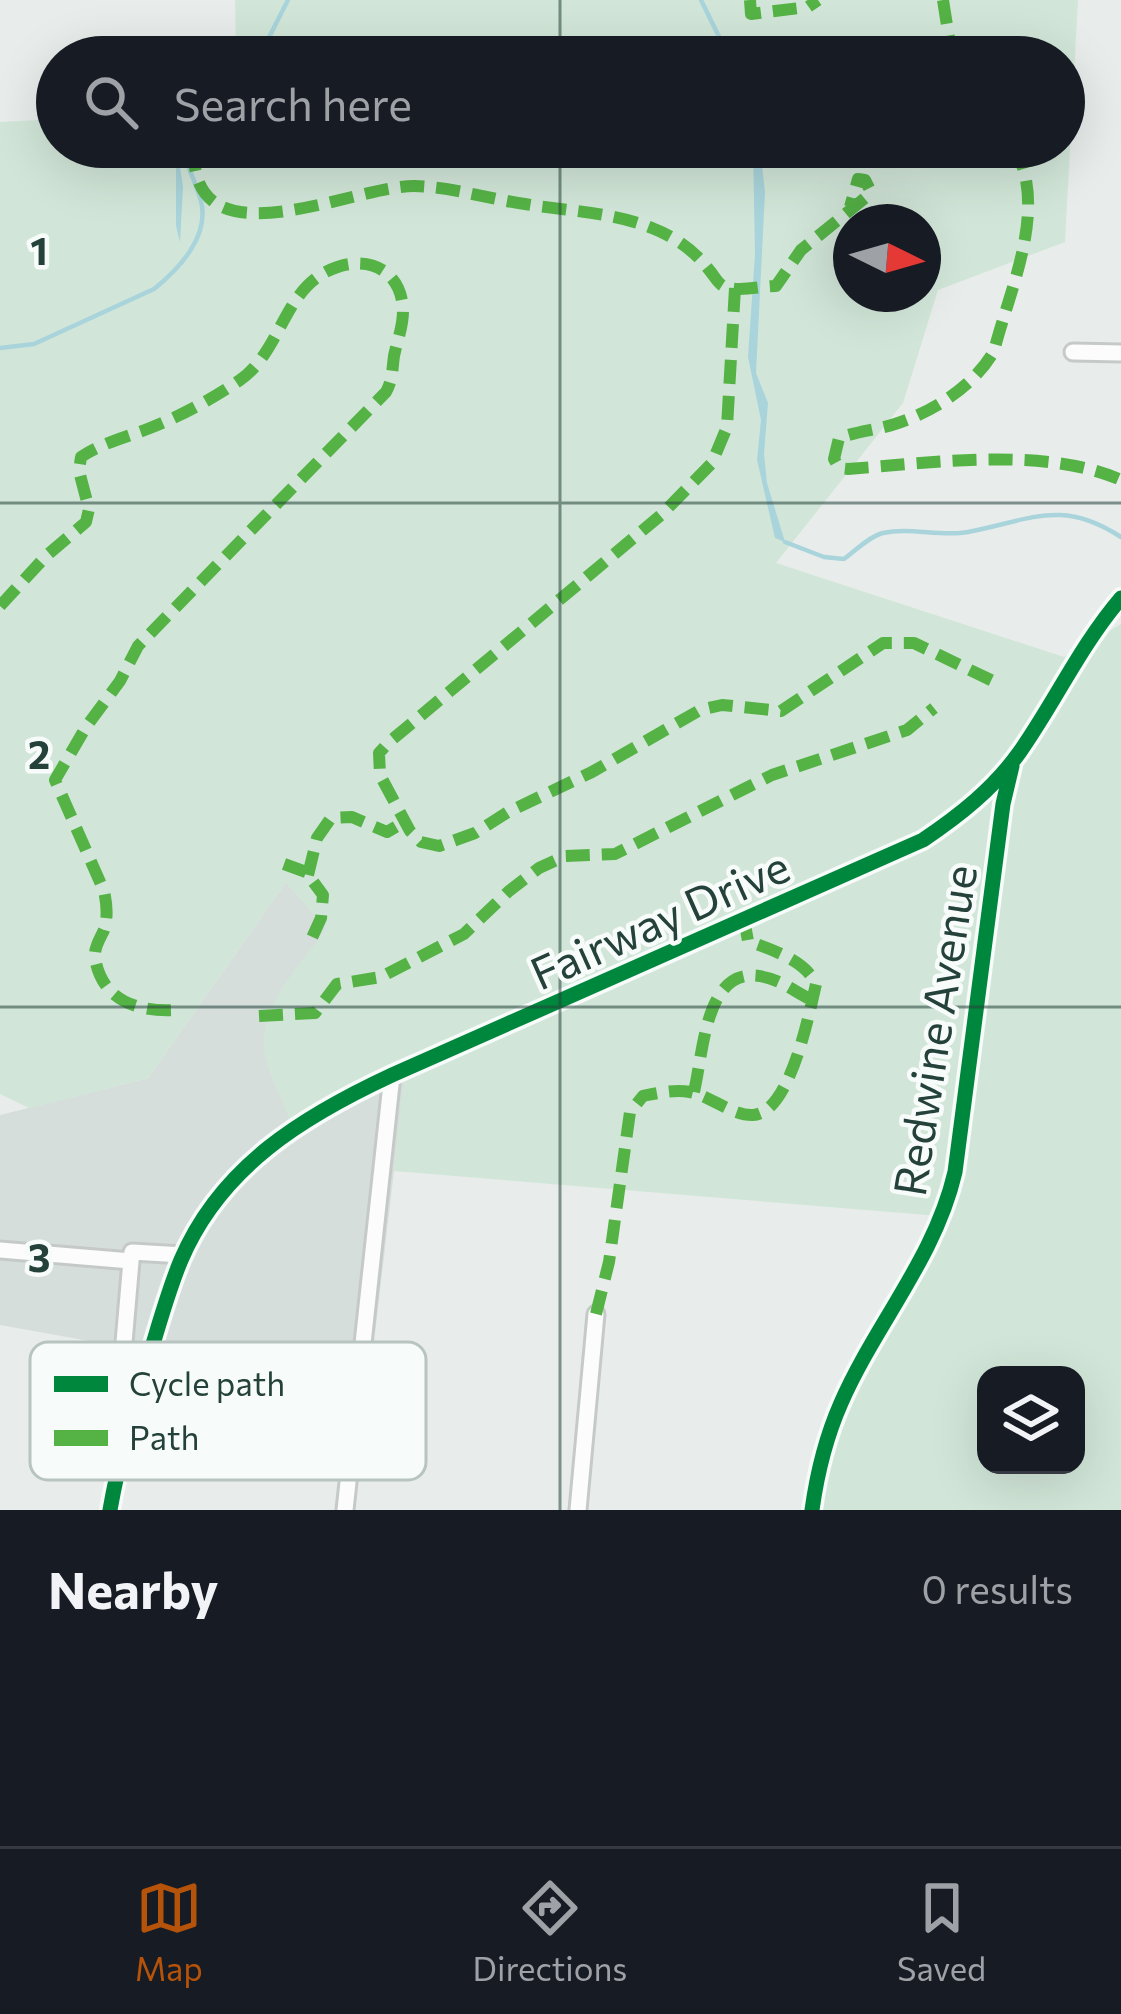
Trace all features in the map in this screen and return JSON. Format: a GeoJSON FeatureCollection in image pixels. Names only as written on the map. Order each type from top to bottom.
{"type":"FeatureCollection","features":[{"type":"Feature","properties":{"kind":"street"},"geometry":{"type":"LineString","coordinates":[[1073,352],[1120,349]]}},
{"type":"Feature","properties":{"kind":"street","name":"Fairway Drive"},"geometry":{"type":"LineString","coordinates":[[155,1342],[183,1255],[214,1203],[275,1139],[323,1108],[392,1075],[923,839],[976,801],[1021,750],[1083,647],[1121,598]]}},
{"type":"Feature","properties":{"kind":"street","name":"Redwine Avenue"},"geometry":{"type":"LineString","coordinates":[[812,1510],[841,1403],[923,1259],[948,1202],[956,1172],[1003,804],[1021,750]]}},
{"type":"Feature","properties":{"kind":"street"},"geometry":{"type":"LineString","coordinates":[[363,1342],[392,1075]]}},
{"type":"Feature","properties":{"kind":"street"},"geometry":{"type":"LineString","coordinates":[[0,1250],[131,1261]]}},
{"type":"Feature","properties":{"kind":"street"},"geometry":{"type":"LineString","coordinates":[[124,1342],[132,1252],[183,1255]]}},
{"type":"Feature","properties":{"kind":"street"},"geometry":{"type":"LineString","coordinates":[[578,1510],[596,1314]]}},
{"type":"Feature","properties":{"kind":"street"},"geometry":{"type":"LineString","coordinates":[[109,1510],[112,1480]]}},
{"type":"Feature","properties":{"kind":"street","name":"Fairway Drive"},"geometry":{"type":"LineString","coordinates":[[109,1510],[115,1480]]}},
{"type":"Feature","properties":{"kind":"street"},"geometry":{"type":"LineString","coordinates":[[345,1510],[348,1480]]}},
{"type":"Feature","properties":{"kind":"shaded area"},"geometry":{"type":"Polygon","coordinates":[[[286,882],[327,929],[283,989],[265,1055],[291,1125],[405,1077],[374,1342],[95,1342],[0,1325],[0,1115],[148,1078],[286,882]]]}},
{"type":"Feature","properties":{"kind":"green space"},"geometry":{"type":"Polygon","coordinates":[[[235,0],[1078,0],[1076,36],[236,36],[235,0]]]}},
{"type":"Feature","properties":{"kind":"green space"},"geometry":{"type":"Polygon","coordinates":[[[36,120],[36,168],[1069,168],[1065,242],[941,289],[941,204],[833,204],[833,312],[931,312],[903,403],[776,563],[1064,657],[1121,624],[1121,1510],[817,1510],[843,1412],[939,1216],[394,1171],[404,1077],[291,1125],[267,1063],[267,1020],[283,987],[326,929],[286,882],[148,1078],[29,1108],[0,1094],[0,122],[36,120]]]}},
{"type":"Feature","properties":{"kind":"water"},"geometry":{"type":"Polygon","coordinates":[[[176,168],[180,168],[180,242],[176,168]]]}},
{"type":"Feature","properties":{"kind":"water"},"geometry":{"type":"Polygon","coordinates":[[[753,168],[762,168],[756,373],[768,403],[767,483],[785,542],[775,538],[757,460],[761,420],[748,357],[755,254],[753,168]]]}},
{"type":"Feature","properties":{"kind":"waterway"},"geometry":{"type":"LineString","coordinates":[[270,36],[288,0]]}},
{"type":"Feature","properties":{"kind":"waterway"},"geometry":{"type":"LineString","coordinates":[[701,0],[719,36]]}},
{"type":"Feature","properties":{"kind":"waterway"},"geometry":{"type":"LineString","coordinates":[[0,348],[34,344],[154,289],[173,272],[201,227],[199,194],[189,168]]}},
{"type":"Feature","properties":{"kind":"waterway"},"geometry":{"type":"LineString","coordinates":[[785,542],[824,557],[844,559],[883,533],[968,532],[1046,515],[1081,518],[1121,537]]}},
{"type":"Feature","properties":{"kind":"marked path"},"geometry":{"type":"LineString","coordinates":[[750,0],[751,14],[808,7],[818,0]]}},
{"type":"Feature","properties":{"kind":"marked path"},"geometry":{"type":"LineString","coordinates":[[943,0],[949,36]]}},
{"type":"Feature","properties":{"kind":"marked path"},"geometry":{"type":"LineString","coordinates":[[197,168],[200,184],[218,204],[245,213],[279,212],[415,186],[605,215],[677,240],[720,284],[735,289],[776,286],[801,250],[833,224]]}},
{"type":"Feature","properties":{"kind":"marked path"},"geometry":{"type":"LineString","coordinates":[[1023,168],[1028,196],[1023,248],[994,351],[986,364],[938,405],[895,424],[839,438],[834,459],[839,468],[848,469],[1023,460],[1058,463],[1121,480]]}},
{"type":"Feature","properties":{"kind":"marked path"},"geometry":{"type":"LineString","coordinates":[[851,204],[858,179],[865,180],[870,190],[858,204]]}},
{"type":"Feature","properties":{"kind":"marked path"},"geometry":{"type":"LineString","coordinates":[[0,606],[46,556],[86,522],[89,509],[79,471],[81,457],[185,413],[240,380],[264,355],[299,296],[324,273],[365,264],[377,267],[395,283],[403,317],[386,392],[138,646],[55,780],[104,891],[106,920],[95,954],[105,985],[135,1006],[175,1010]]}},
{"type":"Feature","properties":{"kind":"marked path"},"geometry":{"type":"LineString","coordinates":[[735,288],[727,427],[712,463],[661,515],[379,753],[380,775],[410,831],[421,842],[439,846],[475,833],[700,710],[722,705],[781,711],[883,643],[914,643],[997,683]]}},
{"type":"Feature","properties":{"kind":"marked path"},"geometry":{"type":"LineString","coordinates":[[259,1016],[315,1013],[337,984],[381,977],[464,934],[539,868],[565,856],[615,854],[772,775],[907,730],[934,708]]}},
{"type":"Feature","properties":{"kind":"marked path"},"geometry":{"type":"LineString","coordinates":[[308,875],[317,838],[331,818],[352,817],[387,832],[404,822]]}},
{"type":"Feature","properties":{"kind":"marked path"},"geometry":{"type":"LineString","coordinates":[[284,864],[306,872],[323,895],[321,918],[311,940]]}},
{"type":"Feature","properties":{"kind":"marked path"},"geometry":{"type":"LineString","coordinates":[[596,1314],[609,1262],[630,1112],[643,1096],[678,1091],[753,1115],[777,1098],[796,1060],[816,984],[796,962],[748,941],[739,922]]}},
{"type":"Feature","properties":{"kind":"marked path"},"geometry":{"type":"LineString","coordinates":[[694,1092],[713,1007],[736,979],[755,976],[779,982],[812,1000]]}},
{"type":"Feature","properties":{"kind":"cycle path"},"geometry":{"type":"LineString","coordinates":[[154,1342],[176,1272],[198,1227],[218,1197],[268,1148],[328,1108],[392,1075],[923,840],[975,801],[1009,766],[1121,598]]}},
{"type":"Feature","properties":{"kind":"cycle path"},"geometry":{"type":"LineString","coordinates":[[812,1510],[841,1403],[934,1233],[955,1172],[1003,804],[1012,766]]}},
{"type":"Feature","properties":{"kind":"cycle path"},"geometry":{"type":"LineString","coordinates":[[110,1510],[116,1480]]}}]}
